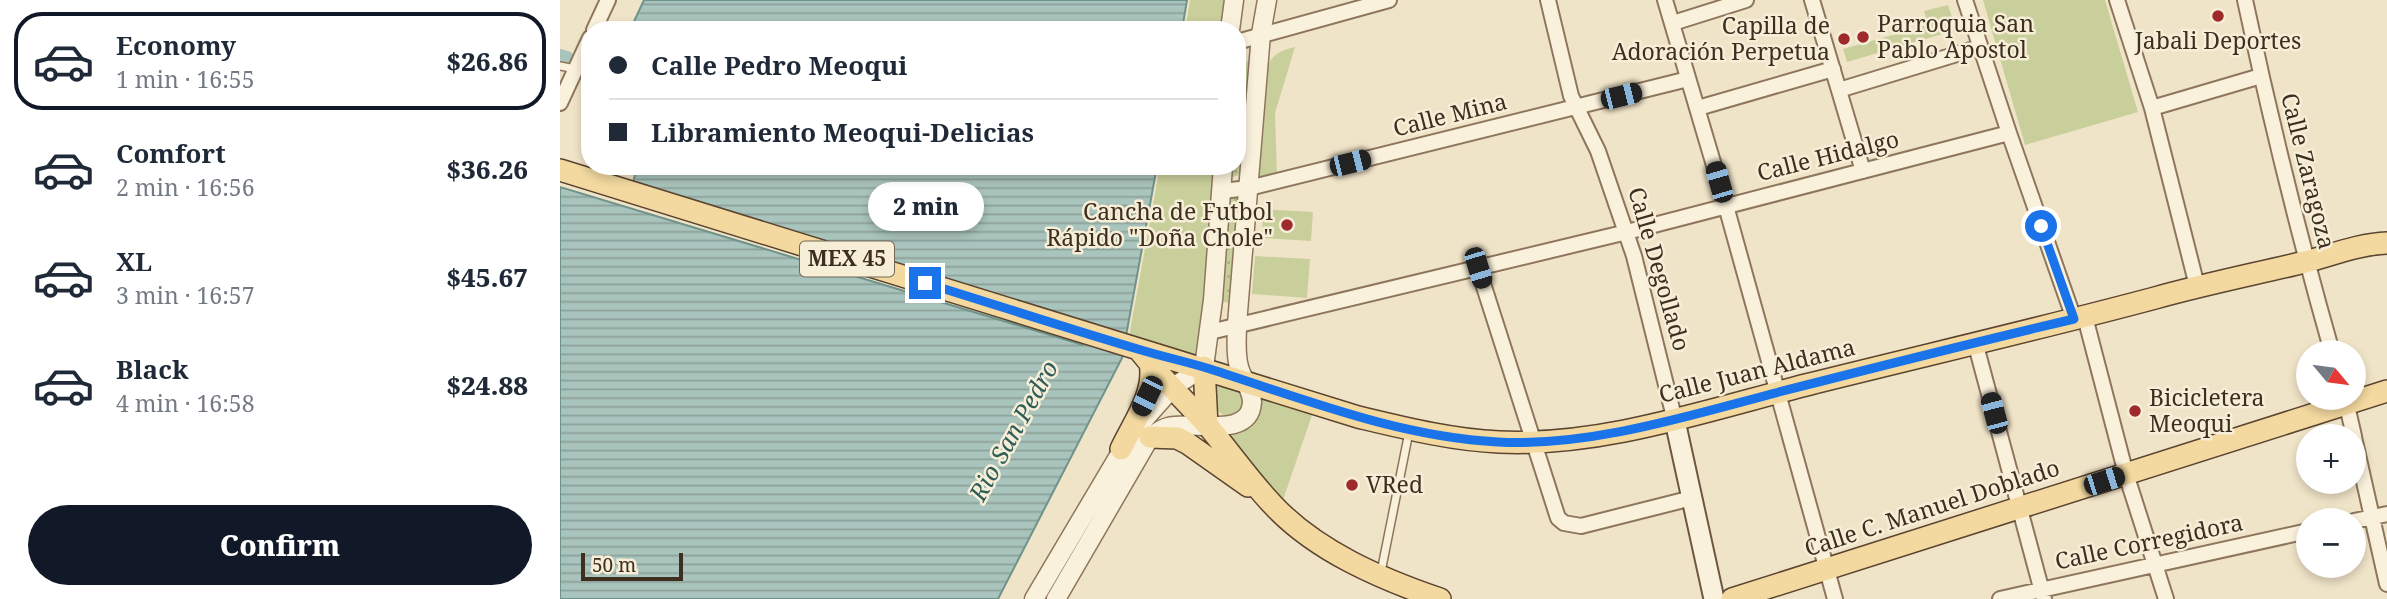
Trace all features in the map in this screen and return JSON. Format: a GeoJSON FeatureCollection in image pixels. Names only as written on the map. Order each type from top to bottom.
{"type":"FeatureCollection","features":[{"type":"Feature","properties":{"kind":"main road","name":"MEX 45"},"geometry":{"type":"LineString","coordinates":[[560,170],[1141,354],[1207,425],[1272,504],[1292,523],[1320,543],[1380,576],[1440,599]]}},
{"type":"Feature","properties":{"kind":"main road","name":"Calle Juan Aldama"},"geometry":{"type":"LineString","coordinates":[[1141,354],[1204,367],[1359,417],[1409,429],[1489,441],[1532,442],[1675,421],[1778,392],[2080,318],[2197,286],[2361,246],[2387,243]]}},
{"type":"Feature","properties":{"kind":"main road"},"geometry":{"type":"LineString","coordinates":[[1121,449],[1151,382],[1141,354]]}},
{"type":"Feature","properties":{"kind":"main road"},"geometry":{"type":"LineString","coordinates":[[1204,367],[1207,425]]}},
{"type":"Feature","properties":{"kind":"main road","name":"Calle C. Manuel Doblado"},"geometry":{"type":"LineString","coordinates":[[2366,396],[2387,391]]}},
{"type":"Feature","properties":{"kind":"main road","name":"Calle C. Manuel Doblado"},"geometry":{"type":"LineString","coordinates":[[1732,599],[2126,474],[2315,410]]}},
{"type":"Feature","properties":{"kind":"main road","name":"Calle Degollado"},"geometry":{"type":"LineString","coordinates":[[1675,421],[1714,599]]}},
{"type":"Feature","properties":{"kind":"main road"},"geometry":{"type":"LineString","coordinates":[[1150,437],[1177,438],[1187,443],[1272,504]]}},
{"type":"Feature","properties":{"kind":"street"},"geometry":{"type":"LineString","coordinates":[[598,21],[608,0]]}},
{"type":"Feature","properties":{"kind":"street"},"geometry":{"type":"LineString","coordinates":[[1231,21],[1234,0]]}},
{"type":"Feature","properties":{"kind":"street"},"geometry":{"type":"LineString","coordinates":[[1056,599],[1150,437],[1169,426],[1230,426],[1247,416],[1252,401],[1237,363],[1237,324],[1261,34],[1267,0]]}},
{"type":"Feature","properties":{"kind":"street","name":"Calle Degollado"},"geometry":{"type":"LineString","coordinates":[[1548,0],[1568,85],[1576,107],[1595,142],[1627,232],[1675,421]]}},
{"type":"Feature","properties":{"kind":"street"},"geometry":{"type":"LineString","coordinates":[[1665,0],[1726,206],[1835,599]]}},
{"type":"Feature","properties":{"kind":"street"},"geometry":{"type":"LineString","coordinates":[[1673,23],[1746,0]]}},
{"type":"Feature","properties":{"kind":"street"},"geometry":{"type":"LineString","coordinates":[[1812,0],[1863,171]]}},
{"type":"Feature","properties":{"kind":"street"},"geometry":{"type":"LineString","coordinates":[[1965,0],[2008,133],[2080,318],[2166,599]]}},
{"type":"Feature","properties":{"kind":"street"},"geometry":{"type":"LineString","coordinates":[[2117,0],[2152,108],[2197,286]]}},
{"type":"Feature","properties":{"kind":"street","name":"Calle Zaragoza"},"geometry":{"type":"LineString","coordinates":[[2245,0],[2261,76],[2329,340]]}},
{"type":"Feature","properties":{"kind":"street"},"geometry":{"type":"LineString","coordinates":[[1246,39],[1381,1]]}},
{"type":"Feature","properties":{"kind":"street"},"geometry":{"type":"LineString","coordinates":[[1839,90],[1980,47]]}},
{"type":"Feature","properties":{"kind":"street"},"geometry":{"type":"LineString","coordinates":[[560,103],[581,57]]}},
{"type":"Feature","properties":{"kind":"street"},"geometry":{"type":"LineString","coordinates":[[1698,108],[1833,69]]}},
{"type":"Feature","properties":{"kind":"street"},"geometry":{"type":"LineString","coordinates":[[2152,108],[2261,76]]}},
{"type":"Feature","properties":{"kind":"street","name":"Calle Mina"},"geometry":{"type":"LineString","coordinates":[[1223,191],[1249,188],[1688,79]]}},
{"type":"Feature","properties":{"kind":"street","name":"Calle Hidalgo"},"geometry":{"type":"LineString","coordinates":[[1210,332],[1627,232],[2008,133]]}},
{"type":"Feature","properties":{"kind":"street"},"geometry":{"type":"LineString","coordinates":[[1034,599],[1133,432],[1173,387],[1204,367],[1210,332],[1223,175]]}},
{"type":"Feature","properties":{"kind":"street"},"geometry":{"type":"LineString","coordinates":[[1478,268],[1558,518],[1564,523],[1581,526],[1692,498]]}},
{"type":"Feature","properties":{"kind":"street"},"geometry":{"type":"LineString","coordinates":[[1975,342],[2042,594]]}},
{"type":"Feature","properties":{"kind":"street"},"geometry":{"type":"LineString","coordinates":[[2366,490],[2387,584]]}},
{"type":"Feature","properties":{"kind":"street"},"geometry":{"type":"LineString","coordinates":[[2366,518],[2387,514]]}},
{"type":"Feature","properties":{"kind":"street","name":"Calle Corregidora"},"geometry":{"type":"LineString","coordinates":[[2000,599],[2042,594],[2156,564],[2296,534]]}},
{"type":"Feature","properties":{"kind":"lane"},"geometry":{"type":"LineString","coordinates":[[560,66],[575,69]]}},
{"type":"Feature","properties":{"kind":"lane"},"geometry":{"type":"LineString","coordinates":[[1380,576],[1409,429]]}},
{"type":"Feature","properties":{"kind":"green space"},"geometry":{"type":"Polygon","coordinates":[[[1190,0],[1234,0],[1230,21],[1186,21],[1190,0]]]}},
{"type":"Feature","properties":{"kind":"green space"},"geometry":{"type":"Polygon","coordinates":[[[1983,0],[2105,0],[2138,112],[2025,145],[1983,0]]]}},
{"type":"Feature","properties":{"kind":"green space"},"geometry":{"type":"Polygon","coordinates":[[[1948,5],[1956,30],[1847,62],[1843,49],[1928,25],[1924,11],[1948,5]]]}},
{"type":"Feature","properties":{"kind":"green space"},"geometry":{"type":"Polygon","coordinates":[[[1295,47],[1275,113],[1277,176],[1258,181],[1265,73],[1269,62],[1276,55],[1295,47]]]}},
{"type":"Feature","properties":{"kind":"green space"},"geometry":{"type":"Polygon","coordinates":[[[1250,61],[1246,118],[1246,62],[1250,61]]]}},
{"type":"Feature","properties":{"kind":"green space"},"geometry":{"type":"Polygon","coordinates":[[[1158,175],[1219,175],[1204,340],[1194,356],[1128,342],[1158,175]]]}},
{"type":"Feature","properties":{"kind":"green space"},"geometry":{"type":"Polygon","coordinates":[[[1230,196],[1238,197],[1232,304],[1221,301],[1230,196]]]}},
{"type":"Feature","properties":{"kind":"green space","name":"Cancha de Futbol Rápido \"Doña Chole\""},"geometry":{"type":"Polygon","coordinates":[[[1263,209],[1313,212],[1311,241],[1262,238],[1263,209]]]}},
{"type":"Feature","properties":{"kind":"green space"},"geometry":{"type":"Polygon","coordinates":[[[1255,256],[1310,259],[1307,298],[1252,294],[1255,256]]]}},
{"type":"Feature","properties":{"kind":"green space"},"geometry":{"type":"Polygon","coordinates":[[[1222,385],[1236,389],[1243,396],[1244,406],[1236,416],[1223,415],[1212,405],[1214,388],[1222,385]]]}},
{"type":"Feature","properties":{"kind":"green space"},"geometry":{"type":"Polygon","coordinates":[[[1256,389],[1314,409],[1282,503],[1230,436],[1246,430],[1256,419],[1259,405],[1256,389]]]}},
{"type":"Feature","properties":{"kind":"water"},"geometry":{"type":"Polygon","coordinates":[[[644,0],[1187,0],[1184,21],[634,21],[644,0]]]}},
{"type":"Feature","properties":{"kind":"water","name":"Rio San Pedro"},"geometry":{"type":"Polygon","coordinates":[[[635,175],[1155,175],[1122,358],[998,599],[560,599],[560,187],[1083,345],[629,194],[635,175]]]}},
{"type":"Feature","properties":{"kind":"waterway"},"geometry":{"type":"LineString","coordinates":[[560,56],[567,58]]}},
{"type":"Feature","properties":{"kind":"place","name":"Jabali Deportes"},"geometry":{"type":"Point","coordinates":[2218,16]}},
{"type":"Feature","properties":{"kind":"place","name":"Parroquia San Pablo Apostol"},"geometry":{"type":"Point","coordinates":[1863,37]}},
{"type":"Feature","properties":{"kind":"place","name":"Capilla de Adoración Perpetua"},"geometry":{"type":"Point","coordinates":[1844,39]}},
{"type":"Feature","properties":{"kind":"place","name":"Cancha de Futbol Rápido \"Doña Chole\""},"geometry":{"type":"Point","coordinates":[1287,225]}},
{"type":"Feature","properties":{"kind":"place","name":"Bicicletera Meoqui"},"geometry":{"type":"Point","coordinates":[2135,411]}},
{"type":"Feature","properties":{"kind":"place","name":"VRed"},"geometry":{"type":"Point","coordinates":[1352,485]}},
{"type":"Feature","properties":{"kind":"route"},"geometry":{"type":"LineString","coordinates":[[925,283],[1359,417],[1468,439],[1532,442],[1675,421],[1778,392],[2074,319],[2041,226]]}}]}
